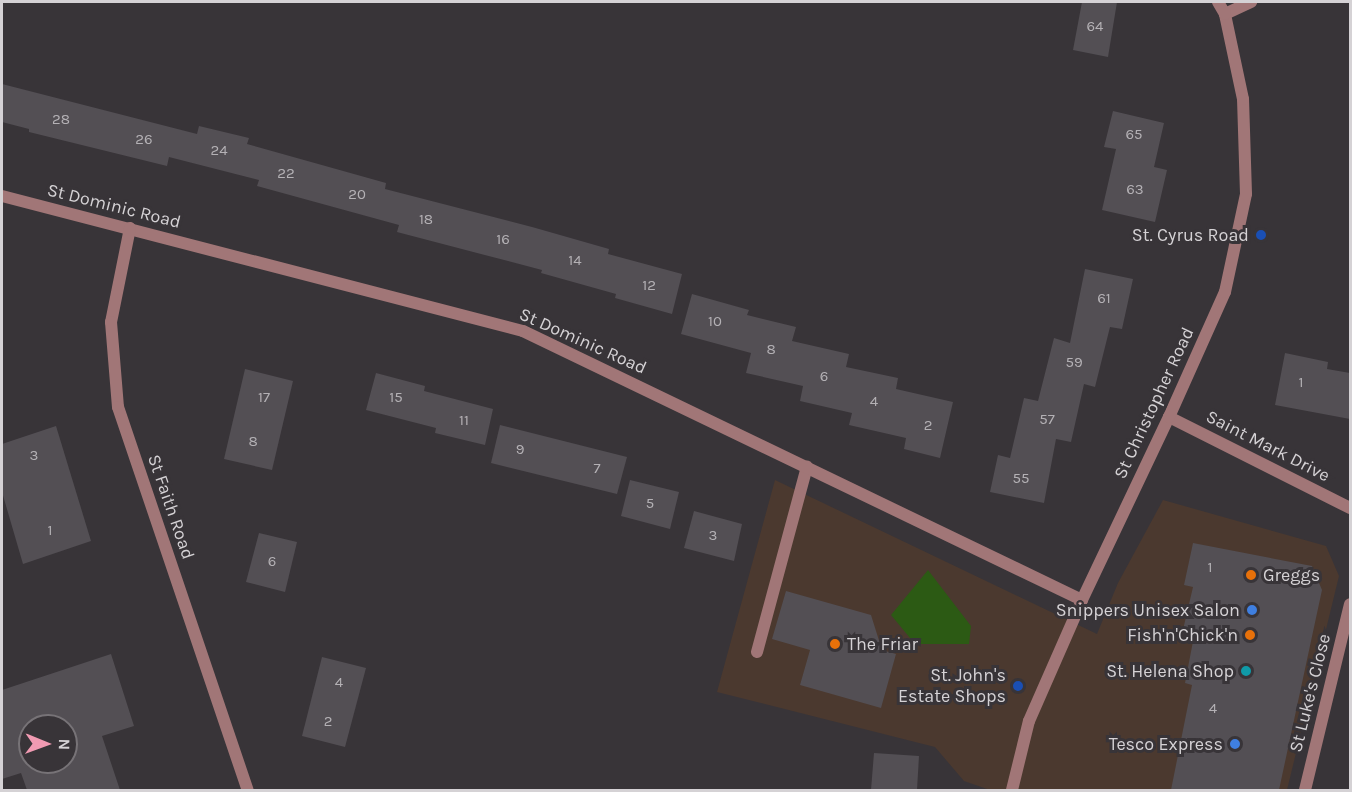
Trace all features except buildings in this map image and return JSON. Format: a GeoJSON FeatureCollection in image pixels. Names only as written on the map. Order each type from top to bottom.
{"type":"FeatureCollection","features":[{"type":"Feature","properties":{"kind":"street","name":"St Christopher Road"},"geometry":{"type":"LineString","coordinates":[[1012,790],[1029,721],[1082,600],[1169,417],[1225,292],[1246,195],[1243,99],[1225,14],[1218,2]]}},
{"type":"Feature","properties":{"kind":"street"},"geometry":{"type":"LineString","coordinates":[[1225,14],[1251,2]]}},
{"type":"Feature","properties":{"kind":"street","name":"St Dominic Road"},"geometry":{"type":"LineString","coordinates":[[2,196],[523,331],[1082,600]]}},
{"type":"Feature","properties":{"kind":"street","name":"St Faith Road"},"geometry":{"type":"LineString","coordinates":[[130,228],[111,322],[118,407],[248,790]]}},
{"type":"Feature","properties":{"kind":"street","name":"Saint Mark Drive"},"geometry":{"type":"LineString","coordinates":[[1169,417],[1350,508]]}},
{"type":"Feature","properties":{"kind":"street"},"geometry":{"type":"LineString","coordinates":[[757,652],[807,467]]}},
{"type":"Feature","properties":{"kind":"street","name":"St Luke's Close"},"geometry":{"type":"LineString","coordinates":[[1305,790],[1350,604]]}},
{"type":"Feature","properties":{"kind":"shaded area"},"geometry":{"type":"Polygon","coordinates":[[[775,480],[1097,634],[1118,583],[1163,500],[1326,546],[1339,576],[1287,790],[990,790],[964,781],[935,747],[717,692],[775,480]]]}},
{"type":"Feature","properties":{"kind":"green space"},"geometry":{"type":"Polygon","coordinates":[[[928,570],[971,626],[969,644],[915,644],[891,615],[928,570]]]}},
{"type":"Feature","properties":{"kind":"place","name":"St. Cyrus Road"},"geometry":{"type":"Point","coordinates":[1261,235]}},
{"type":"Feature","properties":{"kind":"place","name":"Greggs"},"geometry":{"type":"Point","coordinates":[1251,575]}},
{"type":"Feature","properties":{"kind":"place","name":"Snippers Unisex Salon"},"geometry":{"type":"Point","coordinates":[1252,610]}},
{"type":"Feature","properties":{"kind":"place","name":"Fish'n'Chick'n"},"geometry":{"type":"Point","coordinates":[1250,635]}},
{"type":"Feature","properties":{"kind":"place","name":"The Friar"},"geometry":{"type":"Point","coordinates":[835,644]}},
{"type":"Feature","properties":{"kind":"place","name":"St. Helena Shop"},"geometry":{"type":"Point","coordinates":[1246,671]}},
{"type":"Feature","properties":{"kind":"place","name":"St. John's Estate Shops"},"geometry":{"type":"Point","coordinates":[1018,686]}},
{"type":"Feature","properties":{"kind":"place","name":"Tesco Express"},"geometry":{"type":"Point","coordinates":[1235,744]}}]}
